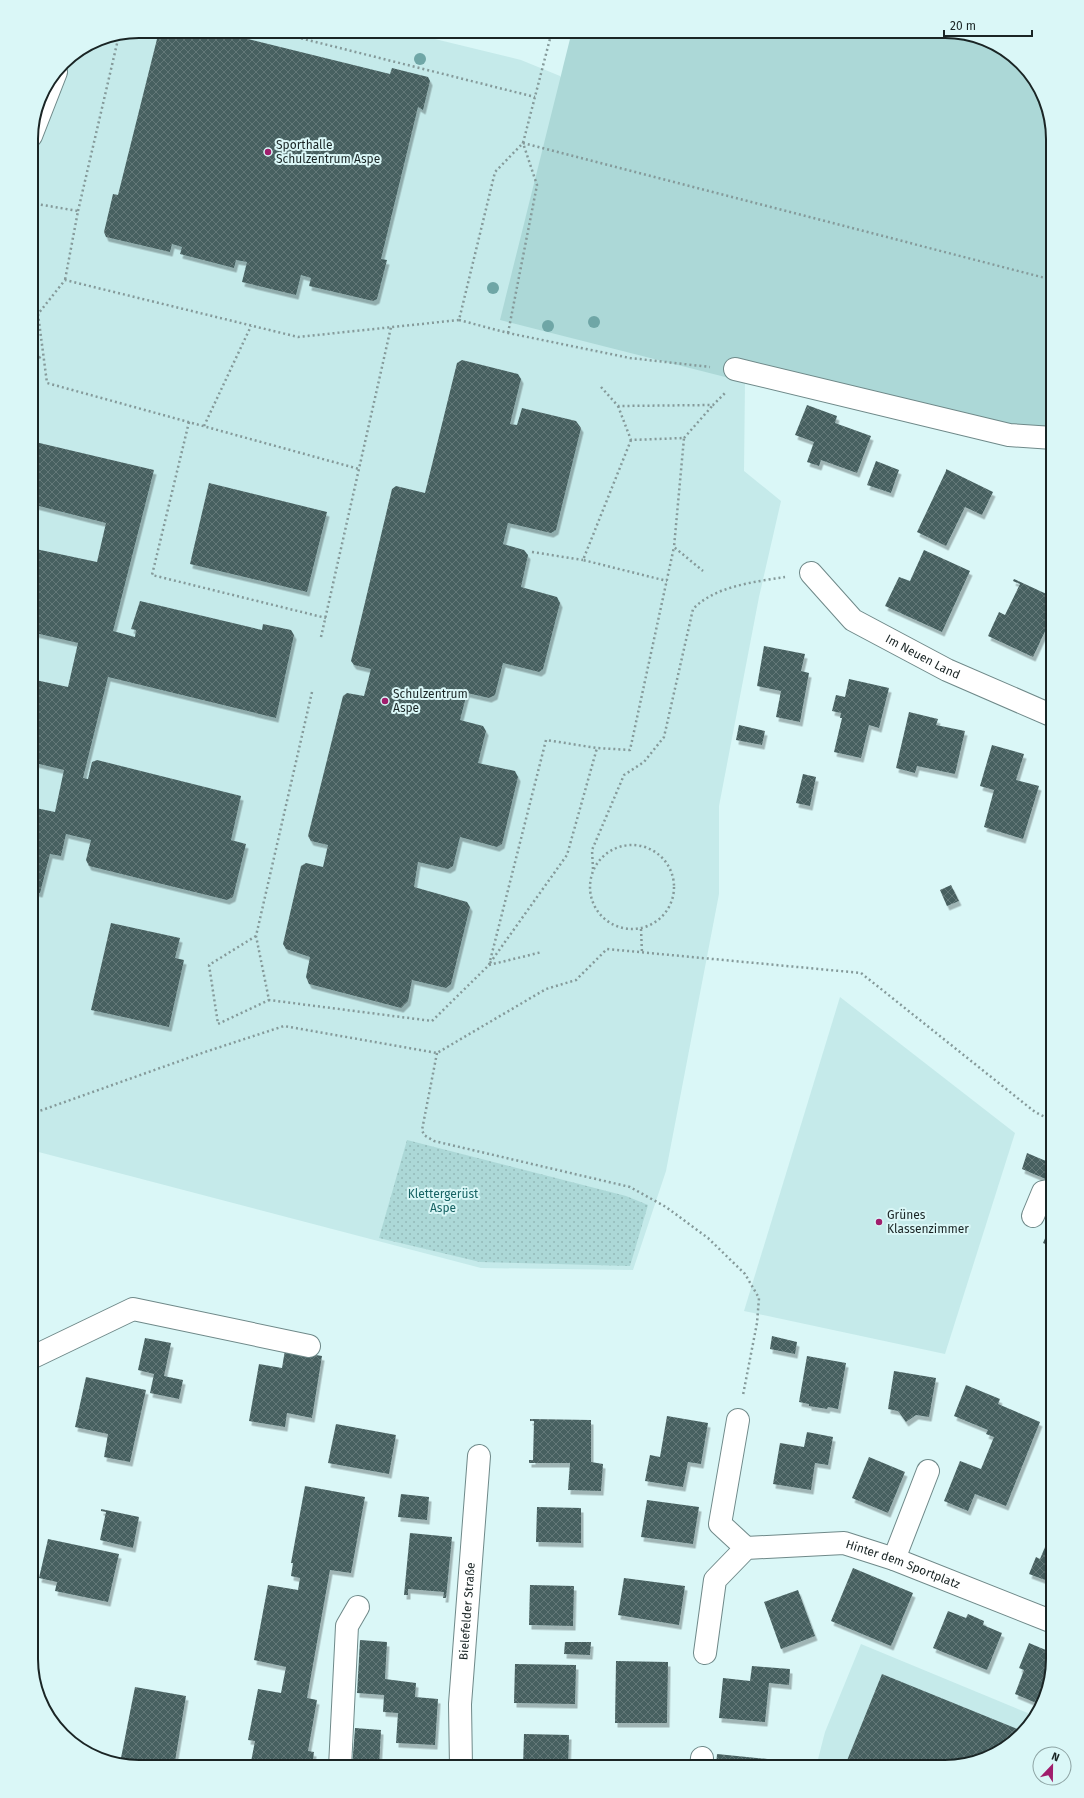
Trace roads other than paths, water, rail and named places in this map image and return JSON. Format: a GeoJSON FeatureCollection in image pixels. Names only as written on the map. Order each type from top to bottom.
{"type":"FeatureCollection","features":[{"type":"Feature","properties":{"kind":"street"},"geometry":{"type":"LineString","coordinates":[[735,369],[1009,435],[1046,438]]}},
{"type":"Feature","properties":{"kind":"street","name":"Im Neuen Land"},"geometry":{"type":"LineString","coordinates":[[811,573],[853,620],[947,670],[1046,713]]}},
{"type":"Feature","properties":{"kind":"street"},"geometry":{"type":"LineString","coordinates":[[1032,1216],[1043,1192],[1046,1191]]}},
{"type":"Feature","properties":{"kind":"street"},"geometry":{"type":"LineString","coordinates":[[38,1355],[133,1309],[309,1346]]}},
{"type":"Feature","properties":{"kind":"street"},"geometry":{"type":"LineString","coordinates":[[705,1653],[715,1580],[746,1548],[720,1524],[738,1420]]}},
{"type":"Feature","properties":{"kind":"street","name":"Bielefelder Straße"},"geometry":{"type":"LineString","coordinates":[[461,1760],[460,1704],[479,1456]]}},
{"type":"Feature","properties":{"kind":"street"},"geometry":{"type":"LineString","coordinates":[[894,1559],[928,1471]]}},
{"type":"Feature","properties":{"kind":"street","name":"Hinter dem Sportplatz"},"geometry":{"type":"LineString","coordinates":[[746,1548],[844,1543],[894,1559],[1046,1619]]}},
{"type":"Feature","properties":{"kind":"street"},"geometry":{"type":"LineString","coordinates":[[340,1760],[348,1626],[358,1607]]}},
{"type":"Feature","properties":{"kind":"place","name":"Sporthalle Schulzentrum Aspe"},"geometry":{"type":"Point","coordinates":[268,152]}},
{"type":"Feature","properties":{"kind":"place","name":"Schulzentrum Aspe"},"geometry":{"type":"Point","coordinates":[385,701]}},
{"type":"Feature","properties":{"kind":"place","name":"Grünes Klassenzimmer"},"geometry":{"type":"Point","coordinates":[879,1222]}},
{"type":"Feature","properties":{"kind":"park label","name":"Klettergerüst Aspe"},"geometry":{"type":"Point","coordinates":[443,1201]}}]}
